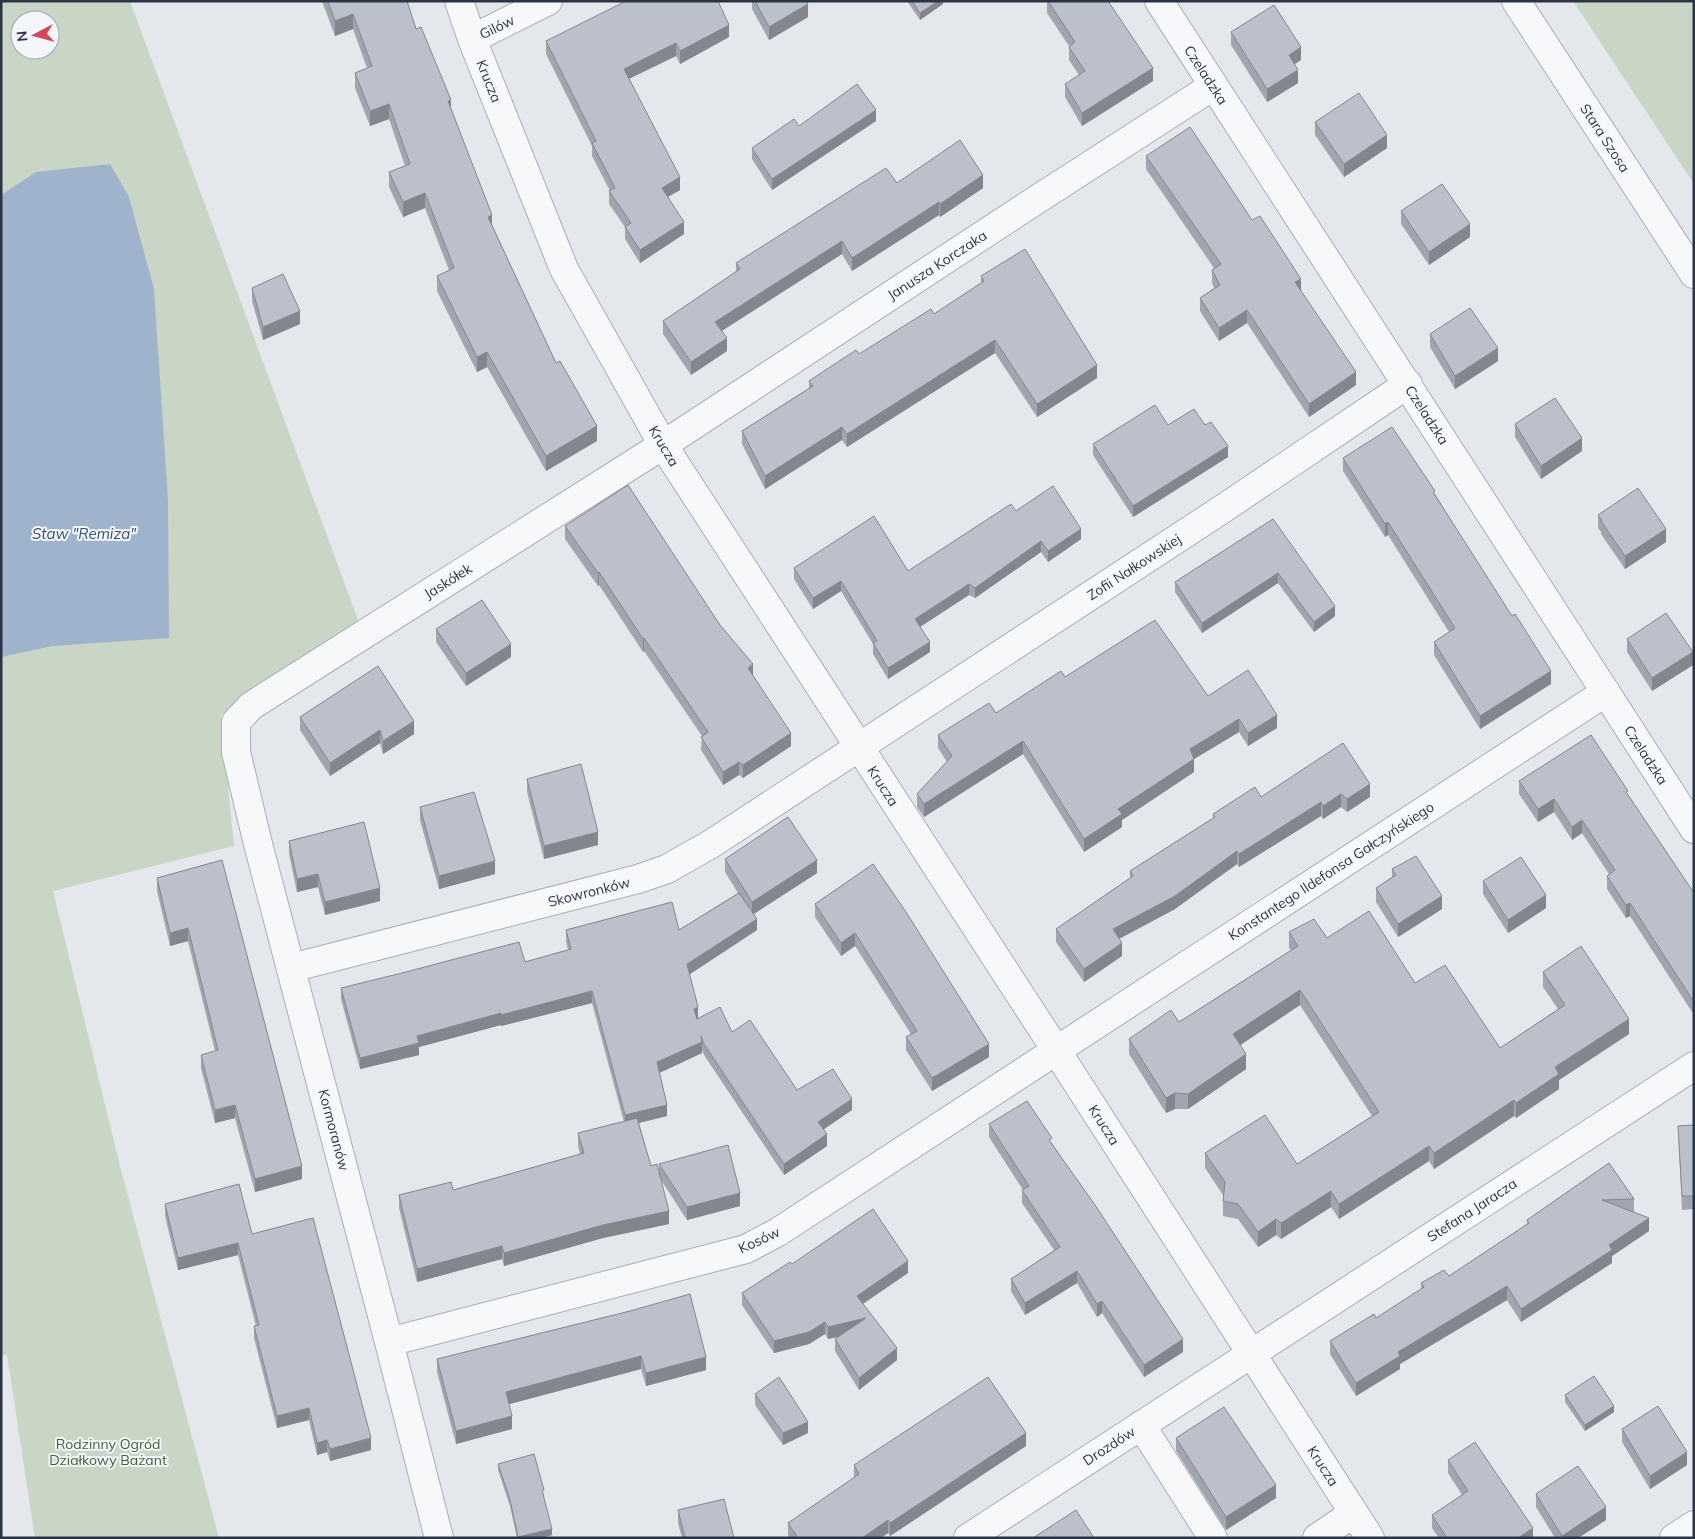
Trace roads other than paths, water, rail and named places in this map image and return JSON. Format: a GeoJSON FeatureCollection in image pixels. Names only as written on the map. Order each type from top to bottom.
{"type":"FeatureCollection","features":[{"type":"Feature","properties":{"kind":"street","name":"Krucza"},"geometry":{"type":"LineString","coordinates":[[459,1],[472,39],[564,269],[663,445],[1370,1538]]}},
{"type":"Feature","properties":{"kind":"street","name":"Gilów"},"geometry":{"type":"LineString","coordinates":[[472,39],[548,1]]}},
{"type":"Feature","properties":{"kind":"street","name":"Czeladzka"},"geometry":{"type":"LineString","coordinates":[[1159,1],[1694,829]]}},
{"type":"Feature","properties":{"kind":"street","name":"Stara Szosa"},"geometry":{"type":"LineString","coordinates":[[1516,1],[1694,274]]}},
{"type":"Feature","properties":{"kind":"street","name":"Janusza Korczaka"},"geometry":{"type":"LineString","coordinates":[[663,445],[1213,86]]}},
{"type":"Feature","properties":{"kind":"street","name":"Zofii Nałkowskiej"},"geometry":{"type":"LineString","coordinates":[[858,747],[1224,508],[1408,384]]}},
{"type":"Feature","properties":{"kind":"street","name":"Jaskółek"},"geometry":{"type":"LineString","coordinates":[[236,722],[251,706],[663,445]]}},
{"type":"Feature","properties":{"kind":"street","name":"Konstantego Ildefonsa Gałczyńskiego"},"geometry":{"type":"LineString","coordinates":[[1056,1050],[1606,692]]}},
{"type":"Feature","properties":{"kind":"street","name":"Kormoranów"},"geometry":{"type":"LineString","coordinates":[[236,722],[236,752],[390,1342],[439,1538]]}},
{"type":"Feature","properties":{"kind":"street","name":"Skowronków"},"geometry":{"type":"LineString","coordinates":[[291,968],[638,879],[667,869],[711,844],[858,747]]}},
{"type":"Feature","properties":{"kind":"street","name":"Kosów"},"geometry":{"type":"LineString","coordinates":[[390,1342],[746,1249],[778,1232],[1056,1050]]}},
{"type":"Feature","properties":{"kind":"street","name":"Stefana Jaracza"},"geometry":{"type":"LineString","coordinates":[[1251,1354],[1694,1066]]}},
{"type":"Feature","properties":{"kind":"street","name":"Drozdów"},"geometry":{"type":"LineString","coordinates":[[968,1538],[1251,1354]]}},
{"type":"Feature","properties":{"kind":"street"},"geometry":{"type":"LineString","coordinates":[[1141,1425],[1213,1538]]}},
{"type":"Feature","properties":{"kind":"street"},"geometry":{"type":"LineString","coordinates":[[1317,1538],[1354,1513]]}},
{"type":"Feature","properties":{"kind":"street"},"geometry":{"type":"LineString","coordinates":[[1674,1538],[1694,1525]]}},
{"type":"Feature","properties":{"kind":"water","name":"Staw \"Remiza\""},"geometry":{"type":"Polygon","coordinates":[[[110,164],[129,197],[154,289],[168,500],[169,638],[52,646],[1,657],[1,195],[36,172],[110,164]]]}},
{"type":"Feature","properties":{"kind":"park label","name":"Rodzinny Ogród Działkowy Bażant"},"geometry":{"type":"Point","coordinates":[108,1452]}}]}
